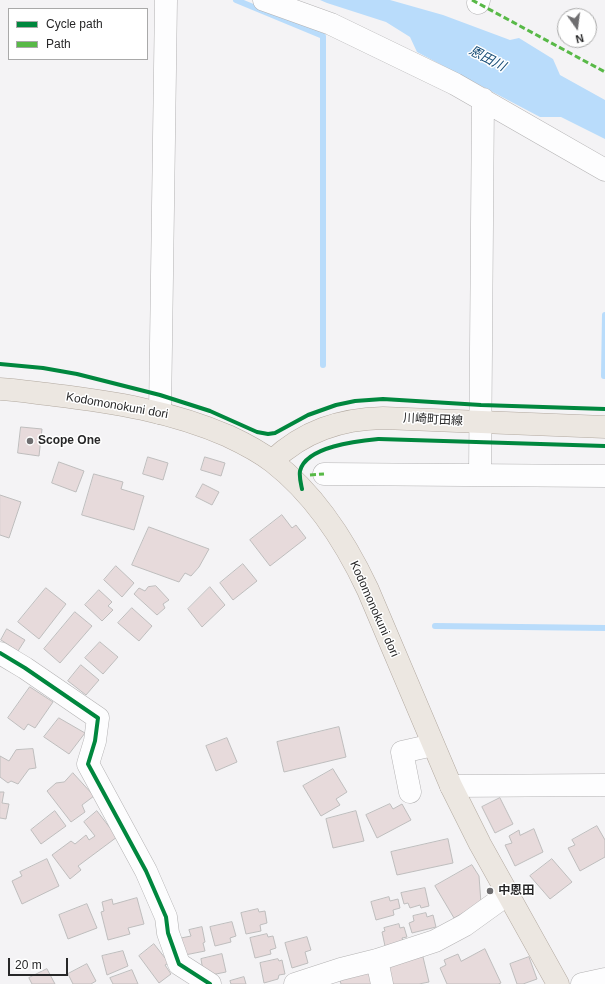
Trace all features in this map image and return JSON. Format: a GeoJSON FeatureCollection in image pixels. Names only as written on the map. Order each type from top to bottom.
{"type":"FeatureCollection","features":[{"type":"Feature","properties":{"kind":"main road","name":"Kodomonokuni dori"},"geometry":{"type":"LineString","coordinates":[[0,389],[113,403],[186,420],[212,429],[240,442],[272,461],[290,477],[313,503],[340,538],[356,565],[451,786],[480,844],[558,984]]}},
{"type":"Feature","properties":{"kind":"main road","name":"川崎町田線"},"geometry":{"type":"LineString","coordinates":[[272,461],[290,446],[313,432],[341,422],[361,418],[605,427]]}},
{"type":"Feature","properties":{"kind":"street"},"geometry":{"type":"LineString","coordinates":[[160,413],[166,0]]}},
{"type":"Feature","properties":{"kind":"street"},"geometry":{"type":"LineString","coordinates":[[264,0],[331,24],[448,81],[483,99],[605,170]]}},
{"type":"Feature","properties":{"kind":"street"},"geometry":{"type":"LineString","coordinates":[[480,474],[483,99]]}},
{"type":"Feature","properties":{"kind":"street"},"geometry":{"type":"LineString","coordinates":[[324,474],[605,476]]}},
{"type":"Feature","properties":{"kind":"street"},"geometry":{"type":"LineString","coordinates":[[0,653],[25,668],[98,718],[95,741],[88,764],[146,871],[166,917],[168,933],[179,964],[210,984]]}},
{"type":"Feature","properties":{"kind":"street"},"geometry":{"type":"LineString","coordinates":[[410,792],[402,752],[433,745]]}},
{"type":"Feature","properties":{"kind":"street"},"geometry":{"type":"LineString","coordinates":[[451,786],[605,785]]}},
{"type":"Feature","properties":{"kind":"street"},"geometry":{"type":"LineString","coordinates":[[294,984],[341,969],[377,960],[435,941],[465,925],[508,894]]}},
{"type":"Feature","properties":{"kind":"street"},"geometry":{"type":"LineString","coordinates":[[377,960],[382,984]]}},
{"type":"Feature","properties":{"kind":"street"},"geometry":{"type":"LineString","coordinates":[[582,984],[605,979]]}},
{"type":"Feature","properties":{"kind":"water","name":"恩田川"},"geometry":{"type":"Polygon","coordinates":[[[320,0],[390,0],[443,15],[510,40],[519,38],[553,59],[560,75],[605,100],[605,139],[561,117],[540,117],[417,52],[410,37],[386,22],[320,0]]]}},
{"type":"Feature","properties":{"kind":"building","name":"Scope One"},"geometry":{"type":"Polygon","coordinates":[[[21,427],[42,429],[39,456],[18,453],[21,427]]]}},
{"type":"Feature","properties":{"kind":"building"},"geometry":{"type":"Polygon","coordinates":[[[148,457],[168,463],[163,480],[143,474],[148,457]]]}},
{"type":"Feature","properties":{"kind":"building"},"geometry":{"type":"Polygon","coordinates":[[[205,457],[225,463],[221,476],[201,470],[205,457]]]}},
{"type":"Feature","properties":{"kind":"building"},"geometry":{"type":"Polygon","coordinates":[[[59,462],[84,471],[76,492],[52,483],[59,462]]]}},
{"type":"Feature","properties":{"kind":"building"},"geometry":{"type":"Polygon","coordinates":[[[94,474],[123,482],[121,489],[144,496],[134,530],[82,515],[94,474]]]}},
{"type":"Feature","properties":{"kind":"building"},"geometry":{"type":"Polygon","coordinates":[[[203,484],[219,492],[212,505],[196,497],[203,484]]]}},
{"type":"Feature","properties":{"kind":"building"},"geometry":{"type":"Polygon","coordinates":[[[0,495],[21,502],[9,538],[0,535],[0,495]]]}},
{"type":"Feature","properties":{"kind":"building"},"geometry":{"type":"Polygon","coordinates":[[[282,515],[292,528],[296,525],[306,538],[270,566],[250,540],[282,515]]]}},
{"type":"Feature","properties":{"kind":"building"},"geometry":{"type":"Polygon","coordinates":[[[149,527],[209,549],[199,567],[191,576],[185,573],[179,582],[132,565],[149,527]]]}},
{"type":"Feature","properties":{"kind":"building"},"geometry":{"type":"Polygon","coordinates":[[[243,564],[257,581],[233,600],[220,583],[243,564]]]}},
{"type":"Feature","properties":{"kind":"building"},"geometry":{"type":"Polygon","coordinates":[[[116,566],[134,583],[122,597],[104,580],[116,566]]]}},
{"type":"Feature","properties":{"kind":"building"},"geometry":{"type":"Polygon","coordinates":[[[156,586],[169,600],[163,604],[165,608],[157,615],[134,594],[139,588],[145,591],[148,587],[156,586]]]}},
{"type":"Feature","properties":{"kind":"building"},"geometry":{"type":"Polygon","coordinates":[[[210,587],[225,605],[202,627],[188,609],[210,587]]]}},
{"type":"Feature","properties":{"kind":"building"},"geometry":{"type":"Polygon","coordinates":[[[46,588],[66,604],[39,639],[18,622],[46,588]]]}},
{"type":"Feature","properties":{"kind":"building"},"geometry":{"type":"Polygon","coordinates":[[[99,590],[112,602],[108,606],[113,610],[102,621],[85,605],[99,590]]]}},
{"type":"Feature","properties":{"kind":"building"},"geometry":{"type":"Polygon","coordinates":[[[132,608],[152,626],[139,641],[118,623],[132,608]]]}},
{"type":"Feature","properties":{"kind":"building"},"geometry":{"type":"Polygon","coordinates":[[[75,612],[92,626],[60,663],[44,649],[75,612]]]}},
{"type":"Feature","properties":{"kind":"building"},"geometry":{"type":"Polygon","coordinates":[[[7,629],[25,640],[18,651],[1,640],[7,629]]]}},
{"type":"Feature","properties":{"kind":"building"},"geometry":{"type":"Polygon","coordinates":[[[100,642],[118,657],[103,674],[85,658],[100,642]]]}},
{"type":"Feature","properties":{"kind":"building"},"geometry":{"type":"Polygon","coordinates":[[[81,665],[99,680],[86,695],[68,681],[81,665]]]}},
{"type":"Feature","properties":{"kind":"building"},"geometry":{"type":"Polygon","coordinates":[[[30,687],[53,702],[35,728],[28,724],[24,730],[8,718],[30,687]]]}},
{"type":"Feature","properties":{"kind":"building"},"geometry":{"type":"Polygon","coordinates":[[[59,718],[85,733],[69,754],[44,737],[59,718]]]}},
{"type":"Feature","properties":{"kind":"building"},"geometry":{"type":"Polygon","coordinates":[[[339,727],[346,757],[284,772],[277,742],[339,727]]]}},
{"type":"Feature","properties":{"kind":"building"},"geometry":{"type":"Polygon","coordinates":[[[227,738],[237,762],[216,771],[206,746],[227,738]]]}},
{"type":"Feature","properties":{"kind":"building"},"geometry":{"type":"Polygon","coordinates":[[[33,749],[36,768],[29,769],[18,784],[11,781],[8,783],[0,777],[0,756],[9,761],[16,750],[33,749]]]}},
{"type":"Feature","properties":{"kind":"building"},"geometry":{"type":"Polygon","coordinates":[[[333,769],[347,792],[336,799],[340,805],[321,816],[303,786],[333,769]]]}},
{"type":"Feature","properties":{"kind":"building"},"geometry":{"type":"Polygon","coordinates":[[[73,773],[94,796],[82,805],[85,812],[71,822],[47,791],[56,783],[64,782],[73,773]]]}},
{"type":"Feature","properties":{"kind":"building"},"geometry":{"type":"Polygon","coordinates":[[[0,792],[4,792],[2,803],[9,804],[6,819],[0,818],[0,792]]]}},
{"type":"Feature","properties":{"kind":"building"},"geometry":{"type":"Polygon","coordinates":[[[500,798],[513,824],[495,833],[482,807],[500,798]]]}},
{"type":"Feature","properties":{"kind":"building"},"geometry":{"type":"Polygon","coordinates":[[[390,804],[393,809],[402,804],[411,820],[377,838],[366,815],[390,804]]]}},
{"type":"Feature","properties":{"kind":"building"},"geometry":{"type":"Polygon","coordinates":[[[55,811],[66,826],[41,844],[31,830],[55,811]]]}},
{"type":"Feature","properties":{"kind":"building"},"geometry":{"type":"Polygon","coordinates":[[[97,811],[117,837],[78,866],[81,870],[70,879],[52,855],[71,841],[75,844],[86,835],[89,840],[95,836],[84,822],[97,811]]]}},
{"type":"Feature","properties":{"kind":"building"},"geometry":{"type":"Polygon","coordinates":[[[356,811],[364,841],[333,848],[326,819],[356,811]]]}},
{"type":"Feature","properties":{"kind":"building"},"geometry":{"type":"Polygon","coordinates":[[[597,826],[605,840],[605,857],[580,871],[568,848],[575,845],[572,840],[597,826]]]}},
{"type":"Feature","properties":{"kind":"building"},"geometry":{"type":"Polygon","coordinates":[[[534,829],[543,852],[515,866],[505,845],[512,843],[509,836],[519,830],[520,835],[534,829]]]}},
{"type":"Feature","properties":{"kind":"building"},"geometry":{"type":"Polygon","coordinates":[[[448,839],[453,863],[397,875],[391,852],[448,839]]]}},
{"type":"Feature","properties":{"kind":"building"},"geometry":{"type":"Polygon","coordinates":[[[47,859],[59,886],[22,904],[12,881],[22,876],[20,872],[47,859]]]}},
{"type":"Feature","properties":{"kind":"building"},"geometry":{"type":"Polygon","coordinates":[[[552,859],[572,882],[550,899],[530,876],[552,859]]]}},
{"type":"Feature","properties":{"kind":"building"},"geometry":{"type":"Polygon","coordinates":[[[472,865],[479,876],[481,903],[454,918],[435,886],[472,865]]]}},
{"type":"Feature","properties":{"kind":"building"},"geometry":{"type":"Polygon","coordinates":[[[425,888],[429,906],[421,908],[420,905],[410,908],[408,903],[404,904],[401,893],[425,888]]]}},
{"type":"Feature","properties":{"kind":"building"},"geometry":{"type":"Polygon","coordinates":[[[389,897],[390,901],[398,899],[400,908],[393,910],[394,915],[376,920],[371,902],[389,897]]]}},
{"type":"Feature","properties":{"kind":"building"},"geometry":{"type":"Polygon","coordinates":[[[137,898],[144,924],[128,928],[130,934],[108,940],[101,912],[104,911],[102,902],[112,899],[113,904],[137,898]]]}},
{"type":"Feature","properties":{"kind":"building"},"geometry":{"type":"Polygon","coordinates":[[[87,904],[97,928],[68,939],[59,915],[87,904]]]}},
{"type":"Feature","properties":{"kind":"building"},"geometry":{"type":"Polygon","coordinates":[[[258,909],[259,912],[265,911],[267,923],[260,925],[261,931],[246,934],[241,913],[258,909]]]}},
{"type":"Feature","properties":{"kind":"building"},"geometry":{"type":"Polygon","coordinates":[[[426,913],[427,917],[433,915],[436,927],[412,933],[409,923],[414,921],[413,916],[426,913]]]}},
{"type":"Feature","properties":{"kind":"building"},"geometry":{"type":"Polygon","coordinates":[[[232,922],[236,936],[230,938],[231,942],[215,946],[210,927],[232,922]]]}},
{"type":"Feature","properties":{"kind":"building"},"geometry":{"type":"Polygon","coordinates":[[[399,924],[400,928],[404,927],[407,937],[402,938],[403,941],[385,946],[382,932],[385,931],[384,928],[399,924]]]}},
{"type":"Feature","properties":{"kind":"building"},"geometry":{"type":"Polygon","coordinates":[[[202,927],[205,951],[185,955],[181,938],[191,936],[189,930],[202,927]]]}},
{"type":"Feature","properties":{"kind":"building"},"geometry":{"type":"Polygon","coordinates":[[[267,934],[268,937],[273,936],[276,948],[270,950],[271,954],[255,958],[250,938],[267,934]]]}},
{"type":"Feature","properties":{"kind":"building"},"geometry":{"type":"Polygon","coordinates":[[[307,937],[311,950],[305,952],[308,963],[292,968],[285,943],[307,937]]]}},
{"type":"Feature","properties":{"kind":"building"},"geometry":{"type":"Polygon","coordinates":[[[154,944],[169,963],[165,965],[171,974],[159,983],[139,956],[154,944]]]}},
{"type":"Feature","properties":{"kind":"building"},"geometry":{"type":"Polygon","coordinates":[[[485,949],[501,983],[447,984],[440,968],[446,965],[444,960],[458,954],[461,961],[485,949]]]}},
{"type":"Feature","properties":{"kind":"building"},"geometry":{"type":"Polygon","coordinates":[[[123,951],[128,966],[107,975],[102,956],[123,951]]]}},
{"type":"Feature","properties":{"kind":"building"},"geometry":{"type":"Polygon","coordinates":[[[222,954],[226,972],[211,975],[203,971],[201,959],[222,954]]]}},
{"type":"Feature","properties":{"kind":"building"},"geometry":{"type":"Polygon","coordinates":[[[423,957],[429,982],[419,984],[392,984],[387,966],[423,957]]]}},
{"type":"Feature","properties":{"kind":"building"},"geometry":{"type":"Polygon","coordinates":[[[529,957],[537,979],[523,984],[517,984],[510,964],[529,957]]]}},
{"type":"Feature","properties":{"kind":"building"},"geometry":{"type":"Polygon","coordinates":[[[278,959],[279,961],[282,960],[285,974],[279,975],[278,979],[264,983],[260,963],[278,959]]]}},
{"type":"Feature","properties":{"kind":"building"},"geometry":{"type":"Polygon","coordinates":[[[87,964],[96,981],[91,984],[73,984],[68,974],[87,964]]]}},
{"type":"Feature","properties":{"kind":"building"},"geometry":{"type":"Polygon","coordinates":[[[47,969],[55,984],[32,984],[29,978],[47,969]]]}},
{"type":"Feature","properties":{"kind":"building"},"geometry":{"type":"Polygon","coordinates":[[[132,970],[138,984],[113,984],[110,978],[132,970]]]}},
{"type":"Feature","properties":{"kind":"building"},"geometry":{"type":"Polygon","coordinates":[[[369,973],[372,984],[341,984],[340,980],[369,973]]]}},
{"type":"Feature","properties":{"kind":"building"},"geometry":{"type":"Polygon","coordinates":[[[244,977],[246,984],[231,984],[230,981],[244,977]]]}},
{"type":"Feature","properties":{"kind":"waterway"},"geometry":{"type":"LineString","coordinates":[[236,0],[323,36],[323,365]]}},
{"type":"Feature","properties":{"kind":"waterway"},"geometry":{"type":"LineString","coordinates":[[604,376],[605,315]]}},
{"type":"Feature","properties":{"kind":"waterway"},"geometry":{"type":"LineString","coordinates":[[435,626],[605,628]]}},
{"type":"Feature","properties":{"kind":"marked path"},"geometry":{"type":"LineString","coordinates":[[472,0],[605,72]]}},
{"type":"Feature","properties":{"kind":"marked path"},"geometry":{"type":"LineString","coordinates":[[310,475],[324,474]]}},
{"type":"Feature","properties":{"kind":"cycle path"},"geometry":{"type":"LineString","coordinates":[[0,364],[43,368],[77,374],[160,395],[210,411],[257,432],[268,434],[275,433],[308,415],[336,405],[355,401],[383,399],[481,405],[605,409]]}},
{"type":"Feature","properties":{"kind":"cycle path"},"geometry":{"type":"LineString","coordinates":[[302,489],[300,471],[304,463],[312,456],[322,450],[334,446],[359,441],[379,439],[605,446]]}},
{"type":"Feature","properties":{"kind":"cycle path"},"geometry":{"type":"LineString","coordinates":[[0,653],[25,668],[98,718],[95,741],[88,764],[146,871],[166,917],[168,933],[179,964],[210,984]]}},
{"type":"Feature","properties":{"kind":"place","name":"Scope One"},"geometry":{"type":"Point","coordinates":[30,441]}},
{"type":"Feature","properties":{"kind":"place","name":"中恩田"},"geometry":{"type":"Point","coordinates":[490,891]}}]}
